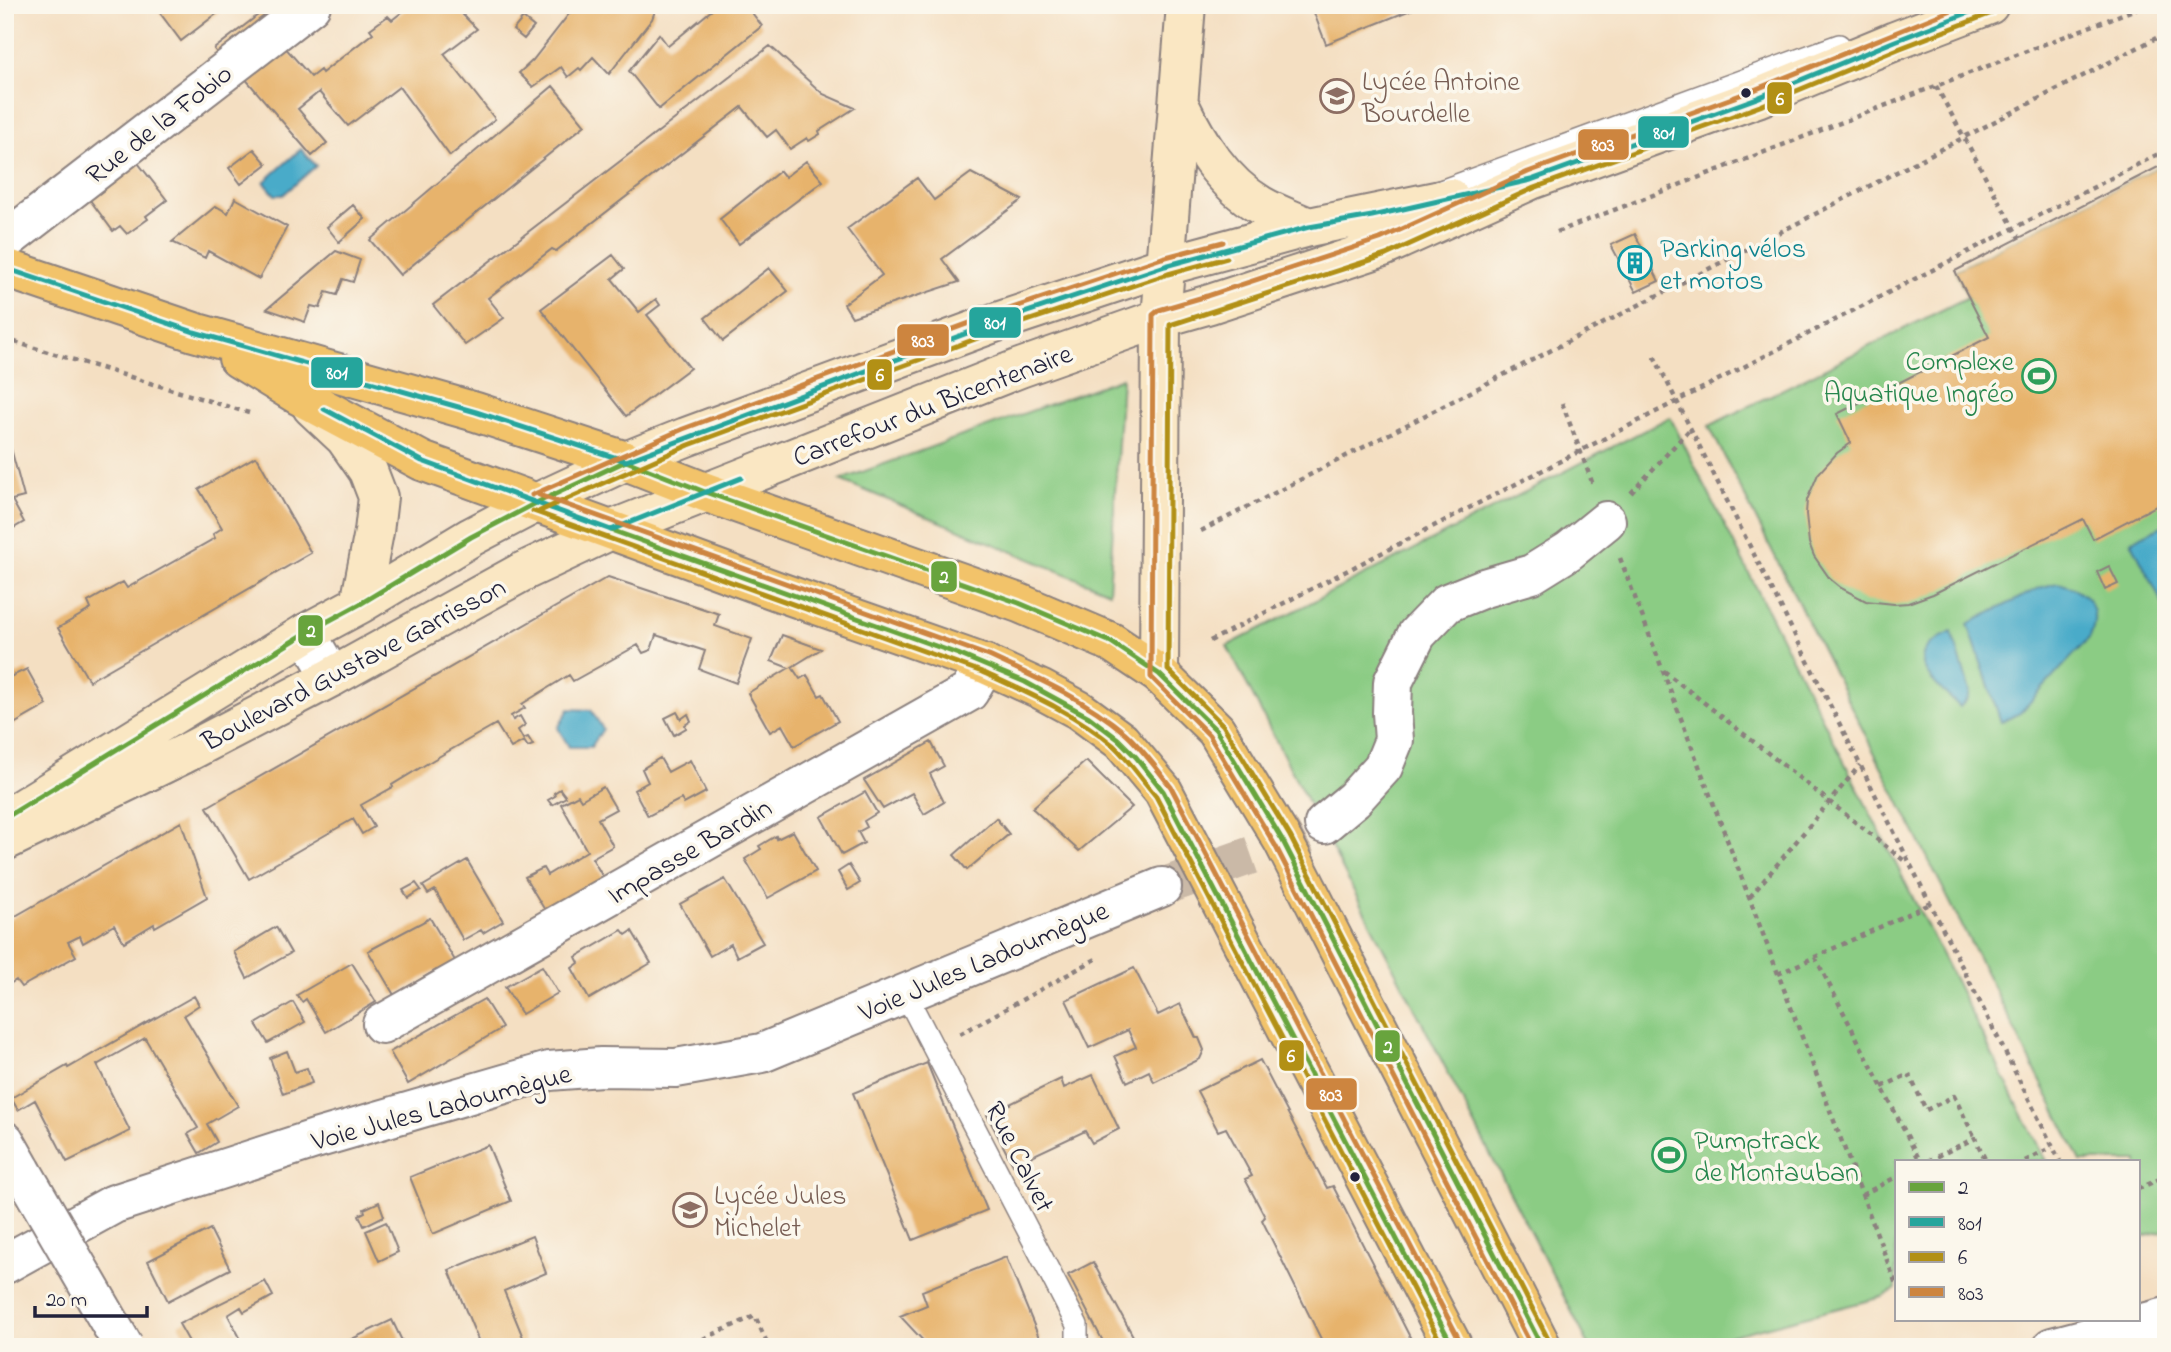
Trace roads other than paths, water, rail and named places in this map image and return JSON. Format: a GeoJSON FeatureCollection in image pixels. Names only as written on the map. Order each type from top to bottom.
{"type":"FeatureCollection","features":[{"type":"Feature","properties":{"kind":"main road"},"geometry":{"type":"LineString","coordinates":[[1158,674],[1161,318],[1186,5]]}},
{"type":"Feature","properties":{"kind":"main road"},"geometry":{"type":"LineString","coordinates":[[1531,180],[1757,97],[1969,7]]}},
{"type":"Feature","properties":{"kind":"main road"},"geometry":{"type":"LineString","coordinates":[[1179,104],[1195,136],[1222,173],[1260,205],[1310,227]]}},
{"type":"Feature","properties":{"kind":"main road","name":"Carrefour du Bicentenaire"},"geometry":{"type":"LineString","coordinates":[[536,503],[686,436],[981,327],[1165,266],[1310,227],[1372,216],[1531,180]]}},
{"type":"Feature","properties":{"kind":"main road","name":"Carrefour du Bicentenaire"},"geometry":{"type":"LineString","coordinates":[[705,492],[1020,368],[1161,318],[1383,247],[1531,180]]}},
{"type":"Feature","properties":{"kind":"main road"},"geometry":{"type":"LineString","coordinates":[[5,268],[194,332],[476,412],[626,461],[705,492],[1019,603],[1111,642],[1158,674],[1216,730],[1283,841],[1542,1347]]}},
{"type":"Feature","properties":{"kind":"main road"},"geometry":{"type":"LineString","coordinates":[[194,332],[300,396],[422,461],[985,664],[1079,710],[1121,741],[1163,791],[1453,1347]]}},
{"type":"Feature","properties":{"kind":"main road"},"geometry":{"type":"LineString","coordinates":[[300,396],[345,438],[368,471],[378,497],[360,604]]}},
{"type":"Feature","properties":{"kind":"main road","name":"Boulevard Gustave Garrisson"},"geometry":{"type":"LineString","coordinates":[[5,841],[184,754],[332,677],[524,571],[611,530],[705,492]]}},
{"type":"Feature","properties":{"kind":"main road","name":"Boulevard Gustave Garrisson"},"geometry":{"type":"LineString","coordinates":[[5,818],[306,633],[471,537],[536,503]]}},
{"type":"Feature","properties":{"kind":"street","name":"Rue de la Fobio"},"geometry":{"type":"LineString","coordinates":[[5,241],[312,5]]}},
{"type":"Feature","properties":{"kind":"street"},"geometry":{"type":"LineString","coordinates":[[1324,824],[1354,799],[1383,767],[1394,740],[1393,682],[1417,634],[1447,603],[1532,574],[1569,551],[1606,520]]}},
{"type":"Feature","properties":{"kind":"street"},"geometry":{"type":"LineString","coordinates":[[306,633],[332,677]]}},
{"type":"Feature","properties":{"kind":"street","name":"Impasse Bardin"},"geometry":{"type":"LineString","coordinates":[[382,1024],[969,692],[985,664]]}},
{"type":"Feature","properties":{"kind":"street","name":"Voie Jules Ladoumègue"},"geometry":{"type":"LineString","coordinates":[[5,1264],[114,1204],[315,1139],[549,1071],[601,1067],[676,1068],[762,1053],[1162,887]]}},
{"type":"Feature","properties":{"kind":"street"},"geometry":{"type":"LineString","coordinates":[[13,1156],[124,1347]]}},
{"type":"Feature","properties":{"kind":"street"},"geometry":{"type":"LineString","coordinates":[[2052,1347],[2166,1317]]}},
{"type":"Feature","properties":{"kind":"lane"},"geometry":{"type":"LineString","coordinates":[[1372,216],[1969,7]]}},
{"type":"Feature","properties":{"kind":"lane","name":"Rue Calvet"},"geometry":{"type":"LineString","coordinates":[[905,993],[1077,1325],[1077,1347]]}},
{"type":"Feature","properties":{"kind":"water"},"geometry":{"type":"Polygon","coordinates":[[[301,149],[316,166],[283,195],[275,195],[264,182],[301,149]]]}},
{"type":"Feature","properties":{"kind":"water"},"geometry":{"type":"Polygon","coordinates":[[[2166,524],[2166,610],[2131,541],[2166,524]]]}},
{"type":"Feature","properties":{"kind":"water"},"geometry":{"type":"Polygon","coordinates":[[[2057,583],[2076,590],[2089,601],[2094,617],[2090,637],[2020,713],[2001,722],[1968,624],[2039,588],[2057,583]]]}},
{"type":"Feature","properties":{"kind":"water"},"geometry":{"type":"Polygon","coordinates":[[[1952,632],[1970,691],[1960,707],[1932,680],[1923,663],[1923,654],[1928,646],[1952,632]]]}},
{"type":"Feature","properties":{"kind":"water"},"geometry":{"type":"Polygon","coordinates":[[[569,709],[591,710],[603,729],[591,747],[569,747],[558,728],[569,709]]]}},
{"type":"Feature","properties":{"kind":"tunnel"},"geometry":{"type":"LineString","coordinates":[[1162,887],[1297,839],[1324,824]]}},
{"type":"Feature","properties":{"kind":"place","name":"Lycée Antoine Bourdelle"},"geometry":{"type":"Point","coordinates":[1337,96]}},
{"type":"Feature","properties":{"kind":"place","name":"Parking vélos et motos"},"geometry":{"type":"Point","coordinates":[1635,263]}},
{"type":"Feature","properties":{"kind":"place","name":"Complexe Aquatique Ingréo"},"geometry":{"type":"Point","coordinates":[2039,376]}},
{"type":"Feature","properties":{"kind":"place","name":"Pumptrack de Montauban"},"geometry":{"type":"Point","coordinates":[1669,1155]}},
{"type":"Feature","properties":{"kind":"place","name":"Lycée Jules Michelet"},"geometry":{"type":"Point","coordinates":[690,1210]}}]}
